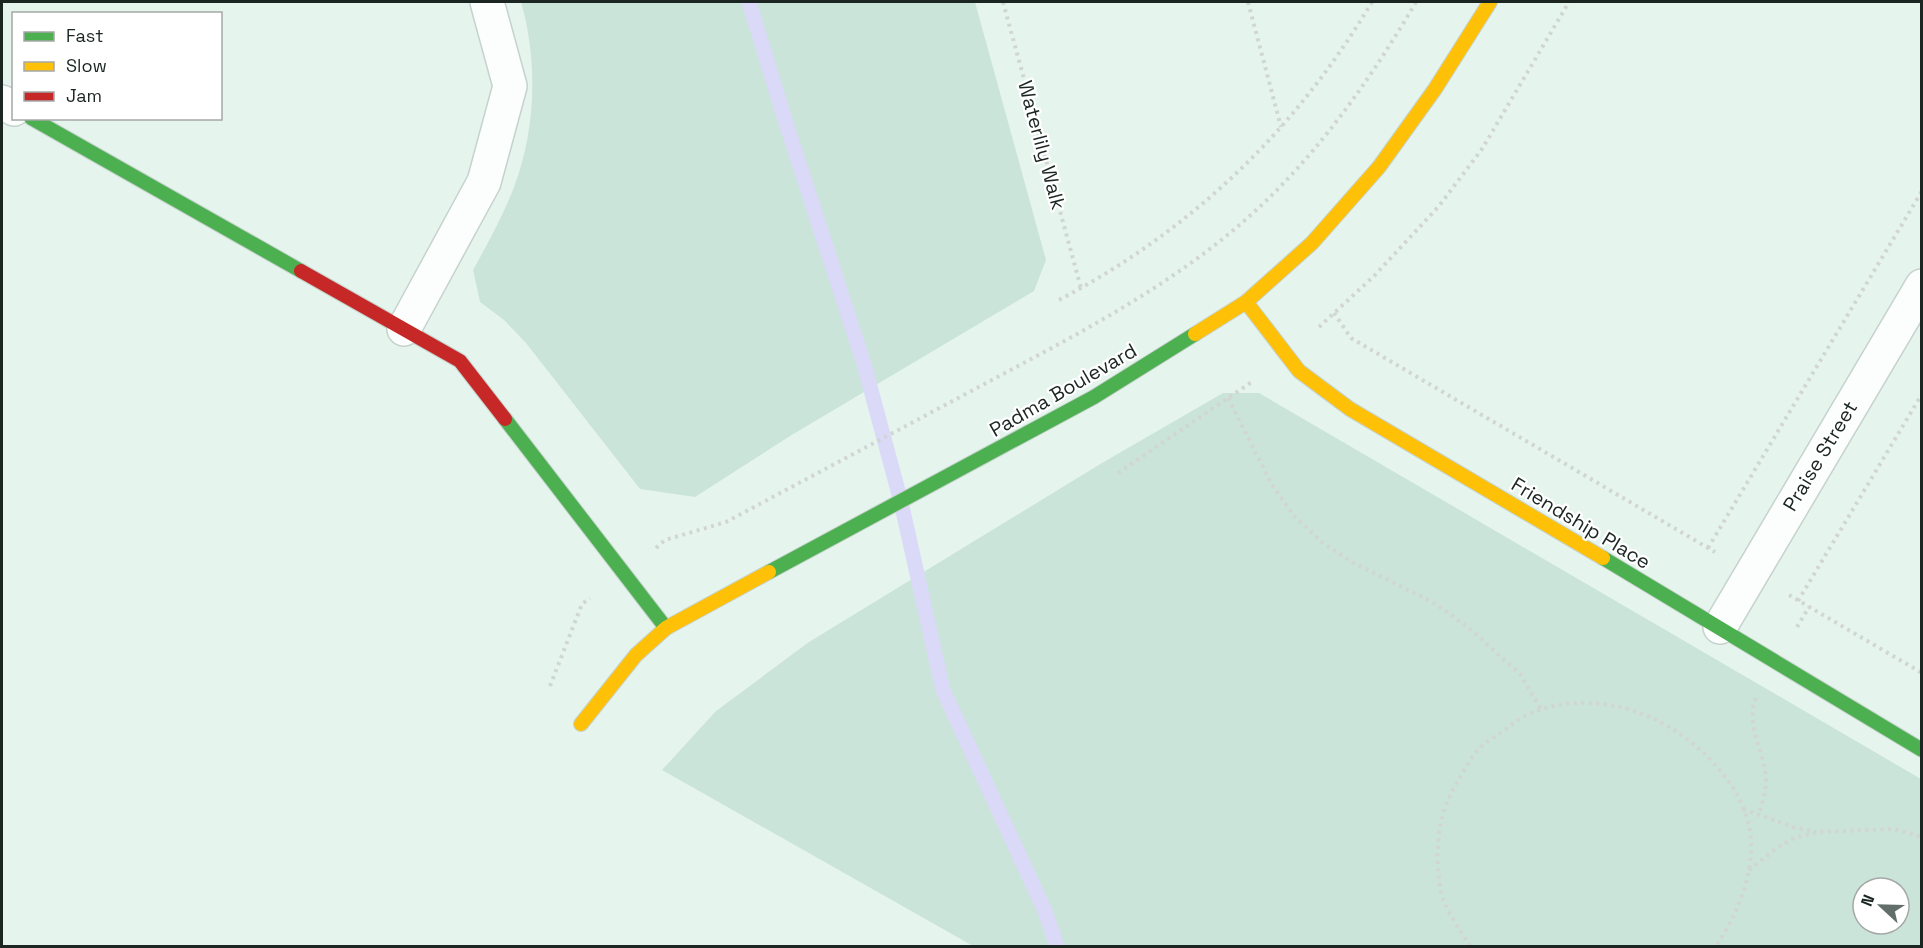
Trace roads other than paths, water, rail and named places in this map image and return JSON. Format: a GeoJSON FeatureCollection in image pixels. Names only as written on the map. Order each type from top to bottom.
{"type":"FeatureCollection","features":[{"type":"Feature","properties":{"kind":"street"},"geometry":{"type":"LineString","coordinates":[[404,329],[484,182],[510,86],[487,2]]}},
{"type":"Feature","properties":{"kind":"street","name":"Padma Boulevard"},"geometry":{"type":"LineString","coordinates":[[580,724],[636,655],[666,628],[1094,398],[1246,302],[1312,243],[1379,167],[1435,89],[1490,2]]}},
{"type":"Feature","properties":{"kind":"street"},"geometry":{"type":"LineString","coordinates":[[35,120],[460,361],[666,628]]}},
{"type":"Feature","properties":{"kind":"street","name":"Praise Street"},"geometry":{"type":"LineString","coordinates":[[1720,627],[1922,286]]}},
{"type":"Feature","properties":{"kind":"street","name":"Friendship Place"},"geometry":{"type":"LineString","coordinates":[[1246,302],[1310,380],[1350,409],[1720,627],[1922,750]]}},
{"type":"Feature","properties":{"kind":"waterway"},"geometry":{"type":"LineString","coordinates":[[749,2],[864,364],[901,502],[943,690],[1045,911],[1057,946]]}}]}
